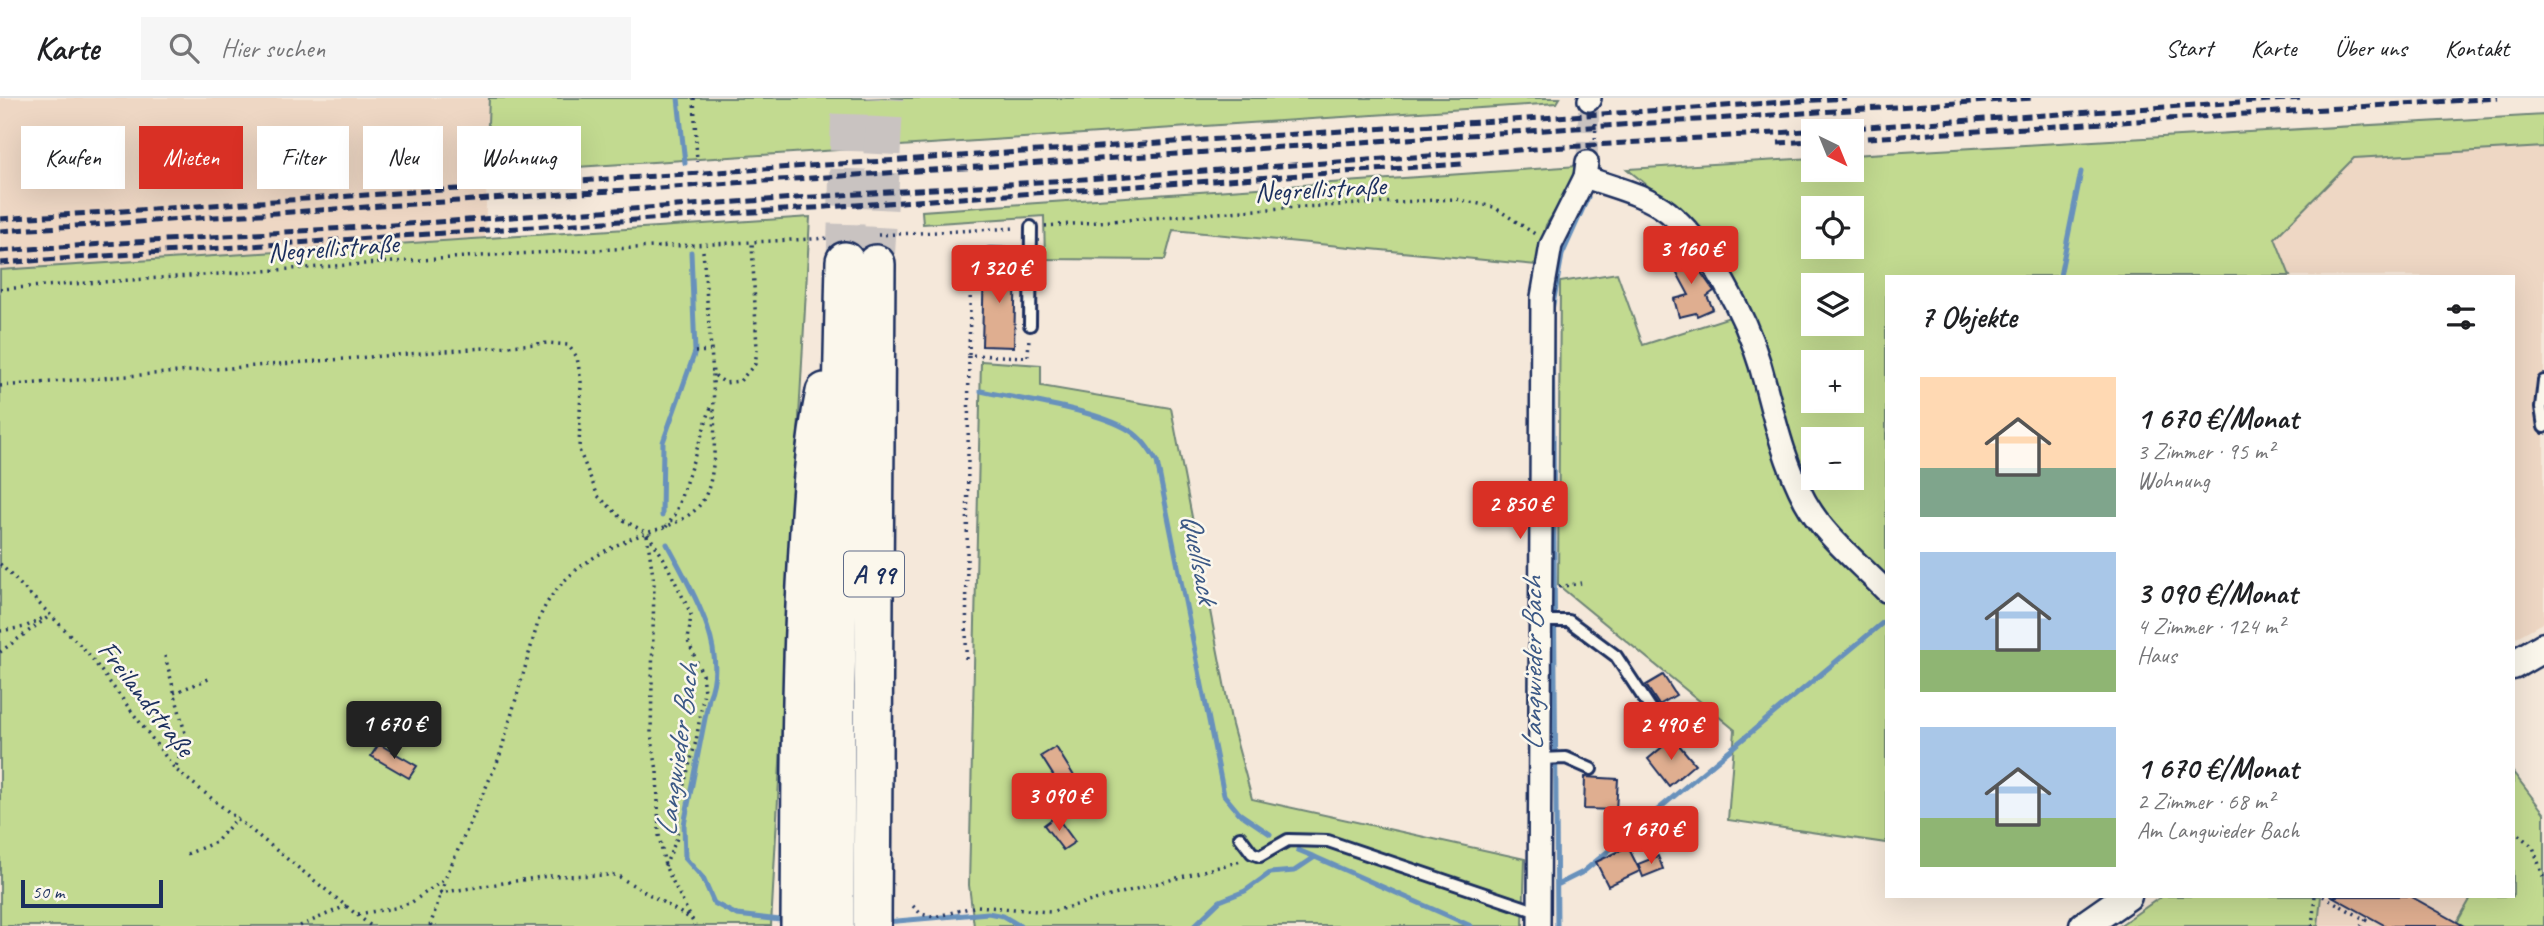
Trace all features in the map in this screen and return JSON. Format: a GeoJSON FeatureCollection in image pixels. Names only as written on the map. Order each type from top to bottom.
{"type":"FeatureCollection","features":[{"type":"Feature","properties":{"kind":"highway","name":"A 99"},"geometry":{"type":"LineString","coordinates":[[818,884],[800,737],[810,507],[818,427],[856,271],[872,926]]}},
{"type":"Feature","properties":{"kind":"highway"},"geometry":{"type":"LineString","coordinates":[[800,926],[818,884]]}},
{"type":"Feature","properties":{"kind":"highway"},"geometry":{"type":"LineString","coordinates":[[818,884],[835,926]]}},
{"type":"Feature","properties":{"kind":"main road"},"geometry":{"type":"LineString","coordinates":[[2515,664],[2544,647]]}},
{"type":"Feature","properties":{"kind":"main road"},"geometry":{"type":"LineString","coordinates":[[2084,926],[2121,898]]}},
{"type":"Feature","properties":{"kind":"street"},"geometry":{"type":"LineString","coordinates":[[1539,921],[1550,758],[1544,621],[1542,297],[1551,245],[1589,163],[1668,213],[1705,254],[1719,275],[1750,338],[1775,423],[1805,501],[1832,536],[1885,590]]}},
{"type":"Feature","properties":{"kind":"lane"},"geometry":{"type":"LineString","coordinates":[[1030,325],[1031,227]]}},
{"type":"Feature","properties":{"kind":"lane"},"geometry":{"type":"LineString","coordinates":[[990,254],[1031,256]]}},
{"type":"Feature","properties":{"kind":"lane"},"geometry":{"type":"LineString","coordinates":[[2544,381],[2541,407],[2544,427]]}},
{"type":"Feature","properties":{"kind":"lane"},"geometry":{"type":"LineString","coordinates":[[1544,621],[1565,621],[1616,656],[1653,712]]}},
{"type":"Feature","properties":{"kind":"lane"},"geometry":{"type":"LineString","coordinates":[[1550,758],[1591,769]]}},
{"type":"Feature","properties":{"kind":"lane"},"geometry":{"type":"LineString","coordinates":[[1240,837],[1252,853],[1260,856],[1288,840],[1328,841],[1539,921]]}},
{"type":"Feature","properties":{"kind":"path"},"geometry":{"type":"LineString","coordinates":[[694,98],[697,162]]}},
{"type":"Feature","properties":{"kind":"path"},"geometry":{"type":"LineString","coordinates":[[1589,163],[1592,103]]}},
{"type":"Feature","properties":{"kind":"path","name":"Negrellistraße"},"geometry":{"type":"LineString","coordinates":[[1079,225],[1283,208],[1456,199],[1494,207],[1551,245]]}},
{"type":"Feature","properties":{"kind":"path"},"geometry":{"type":"LineString","coordinates":[[713,374],[725,383],[740,382],[755,364],[752,242]]}},
{"type":"Feature","properties":{"kind":"path","name":"Negrellistraße"},"geometry":{"type":"LineString","coordinates":[[0,289],[495,256],[669,248]]}},
{"type":"Feature","properties":{"kind":"path"},"geometry":{"type":"LineString","coordinates":[[430,926],[439,893],[499,758],[547,601],[560,583],[594,558],[666,527],[698,509],[708,491],[713,374],[703,251]]}},
{"type":"Feature","properties":{"kind":"path"},"geometry":{"type":"LineString","coordinates":[[966,659],[971,264],[990,254]]}},
{"type":"Feature","properties":{"kind":"path"},"geometry":{"type":"LineString","coordinates":[[969,355],[1028,357],[1030,325]]}},
{"type":"Feature","properties":{"kind":"path"},"geometry":{"type":"LineString","coordinates":[[0,386],[548,343],[568,345],[577,358],[580,382],[579,450],[598,496],[625,521],[647,533],[663,557],[691,614],[688,641],[696,654],[704,692],[696,741],[679,802],[677,838],[665,866]]}},
{"type":"Feature","properties":{"kind":"path"},"geometry":{"type":"LineString","coordinates":[[695,352],[710,351]]}},
{"type":"Feature","properties":{"kind":"path"},"geometry":{"type":"LineString","coordinates":[[666,527],[675,515],[713,401]]}},
{"type":"Feature","properties":{"kind":"path"},"geometry":{"type":"LineString","coordinates":[[647,533],[654,583],[651,733],[657,771],[659,835],[665,866],[695,923]]}},
{"type":"Feature","properties":{"kind":"path","name":"Freilandstraße"},"geometry":{"type":"LineString","coordinates":[[0,564],[87,652],[175,769],[371,926]]}},
{"type":"Feature","properties":{"kind":"path"},"geometry":{"type":"LineString","coordinates":[[1566,585],[1581,583]]}},
{"type":"Feature","properties":{"kind":"path"},"geometry":{"type":"LineString","coordinates":[[0,631],[25,626],[51,615]]}},
{"type":"Feature","properties":{"kind":"path"},"geometry":{"type":"LineString","coordinates":[[0,652],[51,615]]}},
{"type":"Feature","properties":{"kind":"path"},"geometry":{"type":"LineString","coordinates":[[165,656],[186,737],[175,769]]}},
{"type":"Feature","properties":{"kind":"path"},"geometry":{"type":"LineString","coordinates":[[174,693],[211,678]]}},
{"type":"Feature","properties":{"kind":"path"},"geometry":{"type":"LineString","coordinates":[[187,854],[216,842],[238,817]]}},
{"type":"Feature","properties":{"kind":"path"},"geometry":{"type":"LineString","coordinates":[[2515,832],[2533,847],[2544,879]]}},
{"type":"Feature","properties":{"kind":"path"},"geometry":{"type":"LineString","coordinates":[[913,905],[921,914],[934,917],[977,906],[1050,912],[1260,856]]}},
{"type":"Feature","properties":{"kind":"path"},"geometry":{"type":"LineString","coordinates":[[439,893],[548,876],[616,876],[695,923]]}},
{"type":"Feature","properties":{"kind":"path"},"geometry":{"type":"LineString","coordinates":[[358,914],[395,908],[412,902],[446,879]]}},
{"type":"Feature","properties":{"kind":"path"},"geometry":{"type":"LineString","coordinates":[[2312,926],[2315,898]]}},
{"type":"Feature","properties":{"kind":"path"},"geometry":{"type":"LineString","coordinates":[[2327,898],[2366,920],[2361,926]]}},
{"type":"Feature","properties":{"kind":"path"},"geometry":{"type":"LineString","coordinates":[[300,926],[348,905]]}},
{"type":"Feature","properties":{"kind":"shaded area"},"geometry":{"type":"Polygon","coordinates":[[[0,98],[489,98],[488,126],[457,126],[457,189],[486,189],[485,239],[0,270],[0,98]]]}},
{"type":"Feature","properties":{"kind":"shaded area"},"geometry":{"type":"Polygon","coordinates":[[[2544,147],[2544,622],[2515,638],[2515,275],[2290,275],[2275,238],[2354,158],[2544,147]]]}},
{"type":"Feature","properties":{"kind":"shaded area"},"geometry":{"type":"Polygon","coordinates":[[[2321,898],[2471,898],[2455,926],[2318,926],[2321,898]]]}},
{"type":"Feature","properties":{"kind":"green space"},"geometry":{"type":"Polygon","coordinates":[[[489,98],[1560,98],[1557,103],[581,167],[581,126],[488,126],[489,98]]]}},
{"type":"Feature","properties":{"kind":"green space"},"geometry":{"type":"Polygon","coordinates":[[[2544,115],[2544,147],[2354,158],[2275,238],[2290,275],[1885,275],[1885,586],[1804,490],[1864,490],[1864,427],[1801,427],[1801,482],[1767,369],[1663,198],[1627,169],[1801,159],[1801,182],[1864,182],[1864,154],[2544,115]]]}},
{"type":"Feature","properties":{"kind":"green space"},"geometry":{"type":"Polygon","coordinates":[[[1578,166],[1578,176],[1546,225],[1536,265],[1173,230],[1165,260],[1045,259],[1044,216],[923,224],[922,211],[1578,166]]]}},
{"type":"Feature","properties":{"kind":"green space"},"geometry":{"type":"Polygon","coordinates":[[[810,217],[771,926],[0,926],[0,270],[810,217]]]}},
{"type":"Feature","properties":{"kind":"green space"},"geometry":{"type":"Polygon","coordinates":[[[1617,273],[1643,345],[1733,316],[1780,454],[1801,482],[1801,490],[1807,490],[1885,596],[1885,843],[1728,820],[1735,730],[1558,585],[1560,282],[1617,273]]]}},
{"type":"Feature","properties":{"kind":"green space"},"geometry":{"type":"Polygon","coordinates":[[[981,361],[1041,365],[1041,386],[1171,408],[1232,725],[1252,799],[1525,859],[1523,926],[974,926],[969,885],[981,361]]]}},
{"type":"Feature","properties":{"kind":"green space"},"geometry":{"type":"Polygon","coordinates":[[[2515,775],[2544,813],[2544,926],[2455,926],[2471,898],[2515,898],[2515,775]]]}},
{"type":"Feature","properties":{"kind":"green space"},"geometry":{"type":"Polygon","coordinates":[[[2159,898],[2321,898],[2318,926],[2119,926],[2159,898]]]}},
{"type":"Feature","properties":{"kind":"building"},"geometry":{"type":"Polygon","coordinates":[[[1683,247],[1714,291],[1707,296],[1713,309],[1697,316],[1696,313],[1679,317],[1674,299],[1689,295],[1668,256],[1683,247]]]}},
{"type":"Feature","properties":{"kind":"building"},"geometry":{"type":"Polygon","coordinates":[[[984,263],[1016,263],[1014,347],[982,346],[984,263]]]}},
{"type":"Feature","properties":{"kind":"building"},"geometry":{"type":"Polygon","coordinates":[[[1663,675],[1676,695],[1659,705],[1646,685],[1663,675]]]}},
{"type":"Feature","properties":{"kind":"building"},"geometry":{"type":"Polygon","coordinates":[[[1673,738],[1695,764],[1669,786],[1648,759],[1673,738]]]}},
{"type":"Feature","properties":{"kind":"building"},"geometry":{"type":"Polygon","coordinates":[[[379,744],[417,766],[409,778],[371,756],[379,744]]]}},
{"type":"Feature","properties":{"kind":"building"},"geometry":{"type":"Polygon","coordinates":[[[1056,747],[1079,784],[1065,794],[1041,756],[1056,747]]]}},
{"type":"Feature","properties":{"kind":"building"},"geometry":{"type":"Polygon","coordinates":[[[1585,777],[1618,779],[1616,810],[1584,809],[1585,777]]]}},
{"type":"Feature","properties":{"kind":"building"},"geometry":{"type":"Polygon","coordinates":[[[1056,816],[1075,842],[1063,850],[1044,825],[1056,816]]]}},
{"type":"Feature","properties":{"kind":"building"},"geometry":{"type":"Polygon","coordinates":[[[1628,847],[1640,871],[1608,886],[1596,862],[1628,847]]]}},
{"type":"Feature","properties":{"kind":"building"},"geometry":{"type":"Polygon","coordinates":[[[1658,856],[1663,869],[1643,877],[1638,864],[1658,856]]]}},
{"type":"Feature","properties":{"kind":"building"},"geometry":{"type":"Polygon","coordinates":[[[2336,898],[2414,898],[2464,926],[2386,926],[2336,898]]]}},
{"type":"Feature","properties":{"kind":"waterway","name":"Langwieder Bach"},"geometry":{"type":"LineString","coordinates":[[678,98],[685,163]]}},
{"type":"Feature","properties":{"kind":"waterway"},"geometry":{"type":"LineString","coordinates":[[2060,275],[2081,172]]}},
{"type":"Feature","properties":{"kind":"waterway","name":"Langwieder Bach"},"geometry":{"type":"LineString","coordinates":[[1557,926],[1552,310],[1562,255],[1588,197]]}},
{"type":"Feature","properties":{"kind":"waterway","name":"Langwieder Bach"},"geometry":{"type":"LineString","coordinates":[[662,516],[663,442],[695,352],[691,252]]}},
{"type":"Feature","properties":{"kind":"waterway","name":"Quellsack"},"geometry":{"type":"LineString","coordinates":[[981,391],[1097,416],[1129,430],[1141,440],[1157,462],[1224,795],[1239,813],[1270,834]]}},
{"type":"Feature","properties":{"kind":"waterway","name":"Langwieder Bach"},"geometry":{"type":"LineString","coordinates":[[667,544],[705,619],[715,660],[714,679],[684,825],[685,858],[703,878],[714,903],[737,915],[789,921]]}},
{"type":"Feature","properties":{"kind":"waterway"},"geometry":{"type":"LineString","coordinates":[[1559,884],[1583,872],[1885,621]]}},
{"type":"Feature","properties":{"kind":"waterway","name":"Quellsack"},"geometry":{"type":"LineString","coordinates":[[1298,850],[1315,857]]}},
{"type":"Feature","properties":{"kind":"waterway","name":"Langwieder Bach"},"geometry":{"type":"LineString","coordinates":[[1194,926],[1220,901],[1245,891],[1270,873],[1294,871],[1315,857],[1471,926]]}},
{"type":"Feature","properties":{"kind":"waterway","name":"Langwieder Bach"},"geometry":{"type":"LineString","coordinates":[[886,922],[988,913],[1003,916],[1020,926]]}},
{"type":"Feature","properties":{"kind":"tunnel"},"geometry":{"type":"LineString","coordinates":[[845,261],[850,98]]}},
{"type":"Feature","properties":{"kind":"tunnel"},"geometry":{"type":"LineString","coordinates":[[876,264],[885,98]]}},
{"type":"Feature","properties":{"kind":"tunnel"},"geometry":{"type":"LineString","coordinates":[[1587,162],[1589,100]]}},
{"type":"Feature","properties":{"kind":"railway"},"geometry":{"type":"LineString","coordinates":[[0,219],[1846,98]]}},
{"type":"Feature","properties":{"kind":"railway"},"geometry":{"type":"LineString","coordinates":[[0,231],[2033,98]]}},
{"type":"Feature","properties":{"kind":"railway"},"geometry":{"type":"LineString","coordinates":[[0,251],[2302,98]]}},
{"type":"Feature","properties":{"kind":"railway"},"geometry":{"type":"LineString","coordinates":[[1864,138],[2498,98]]}},
{"type":"Feature","properties":{"kind":"railway"},"geometry":{"type":"LineString","coordinates":[[1778,143],[1801,142]]}},
{"type":"Feature","properties":{"kind":"railway"},"geometry":{"type":"LineString","coordinates":[[0,263],[1463,164]]}}]}
